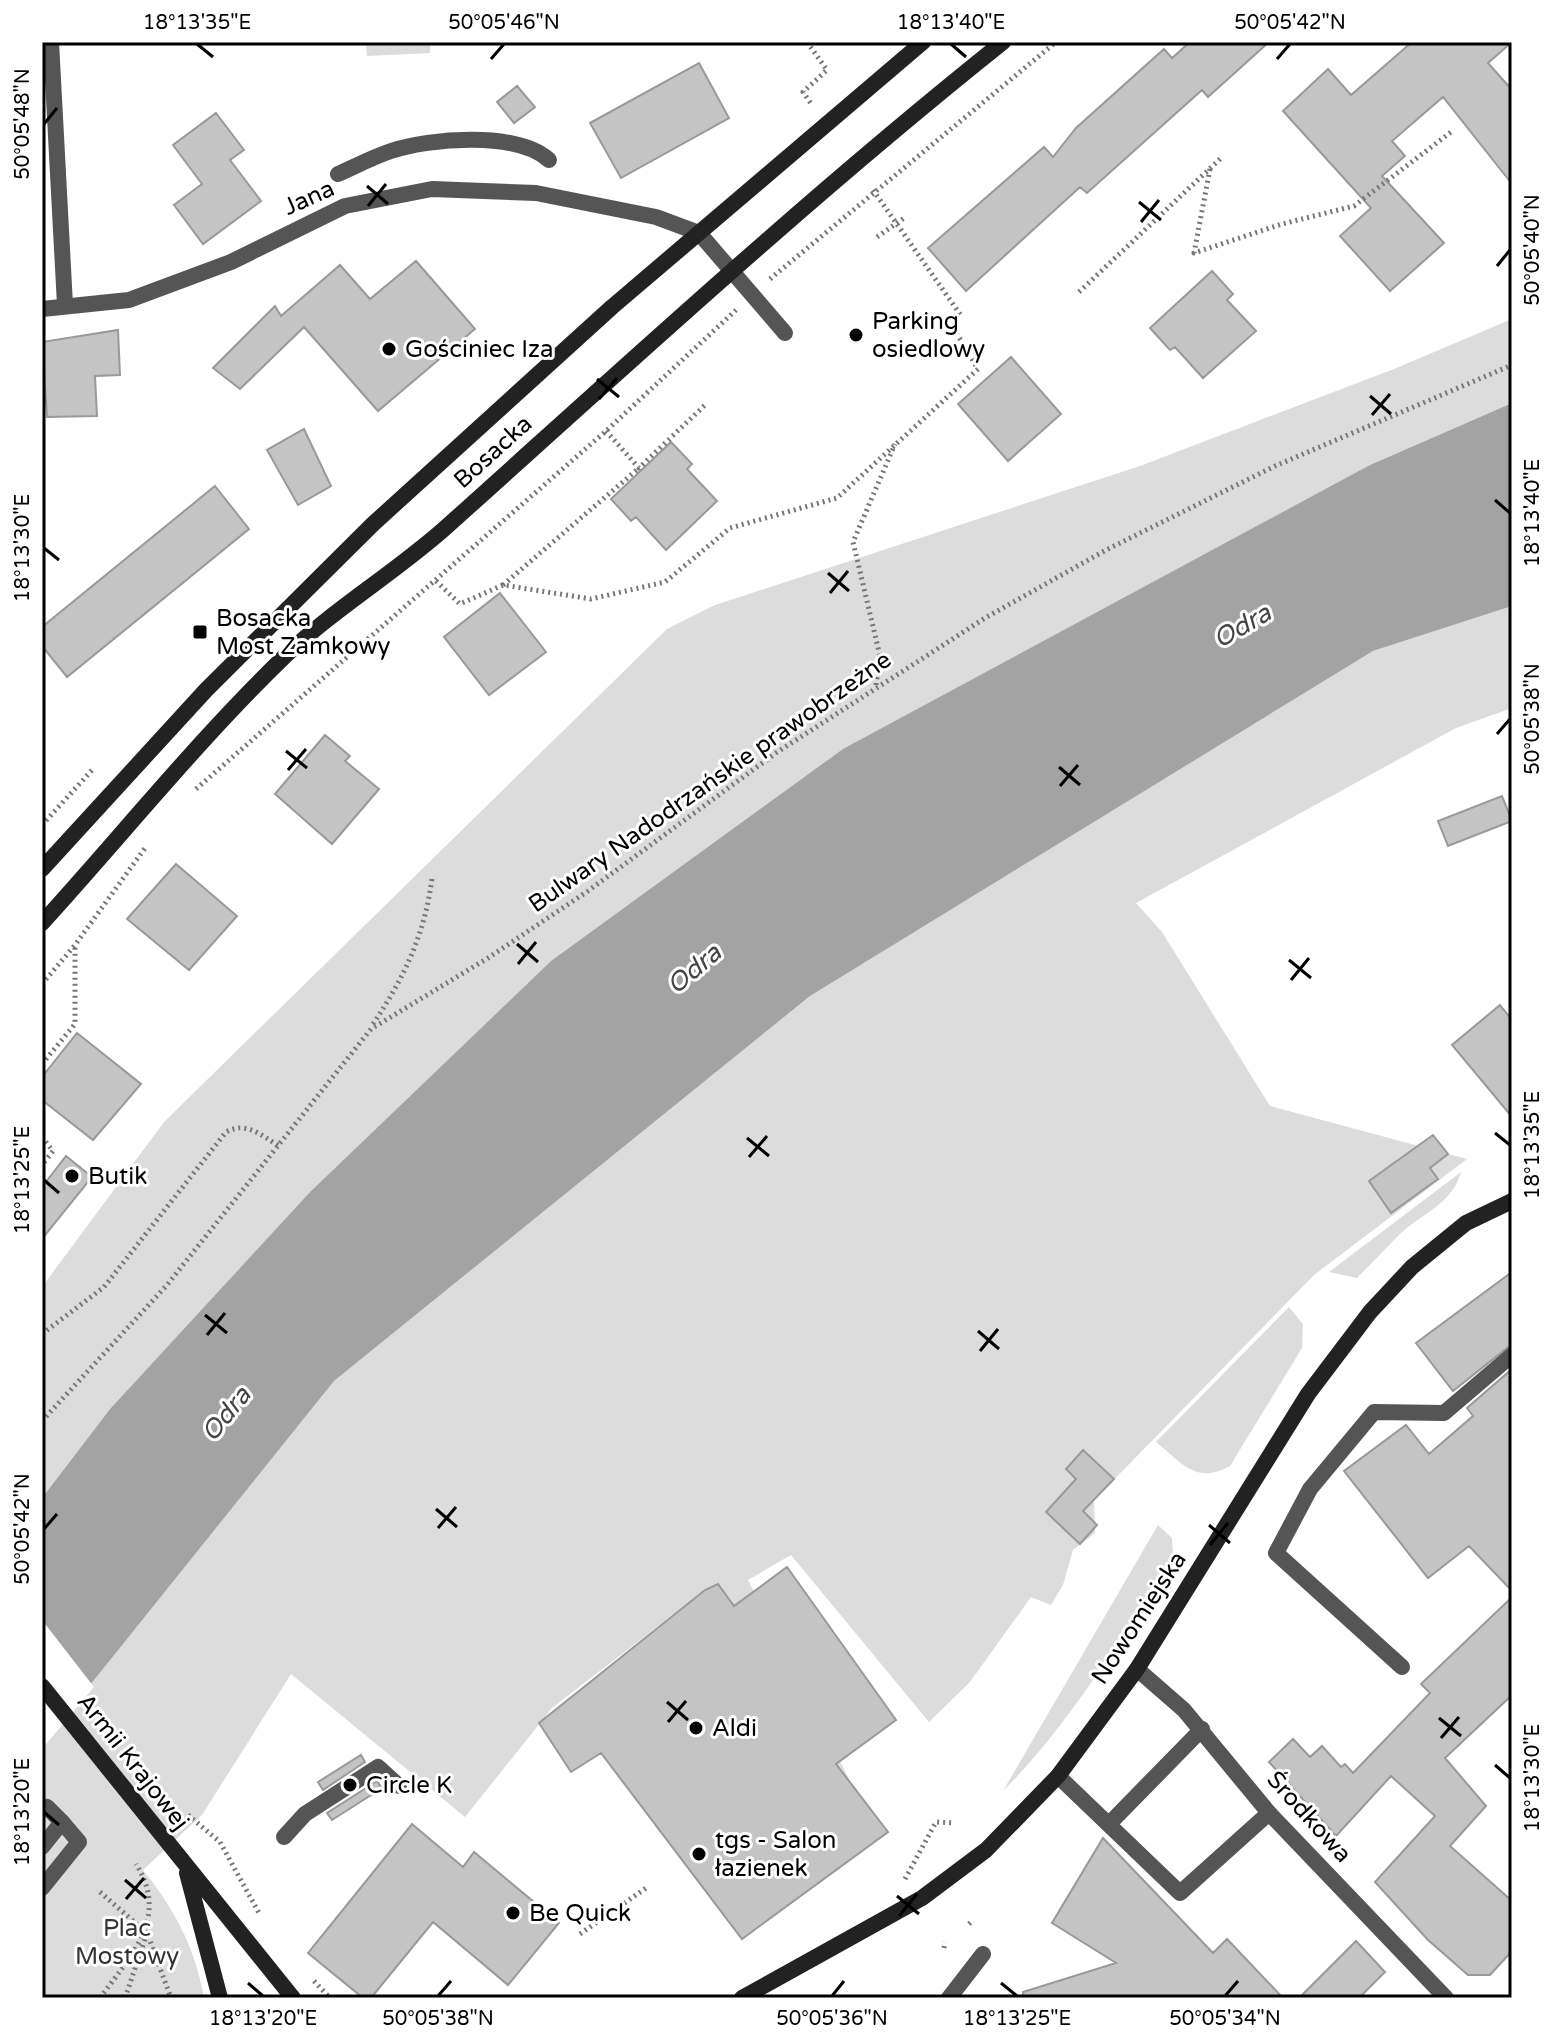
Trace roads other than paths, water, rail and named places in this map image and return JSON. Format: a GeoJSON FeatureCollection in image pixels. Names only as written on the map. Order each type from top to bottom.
{"type":"FeatureCollection","features":[{"type":"Feature","properties":{"kind":"street"},"geometry":{"type":"LineString","coordinates":[[51,42],[65,305]]}},
{"type":"Feature","properties":{"kind":"street","name":"Bosacka"},"geometry":{"type":"LineString","coordinates":[[42,869],[206,690],[298,596],[612,307],[824,123],[923,42]]}},
{"type":"Feature","properties":{"kind":"street","name":"Bosacka"},"geometry":{"type":"LineString","coordinates":[[42,923],[295,647],[426,545],[646,346],[918,110],[1003,42]]}},
{"type":"Feature","properties":{"kind":"street"},"geometry":{"type":"LineString","coordinates":[[338,174],[390,151],[469,141],[522,144],[549,160]]}},
{"type":"Feature","properties":{"kind":"street","name":"Jana"},"geometry":{"type":"LineString","coordinates":[[42,309],[129,300],[231,262],[345,206],[432,189],[536,193],[656,217],[699,233]]}},
{"type":"Feature","properties":{"kind":"street"},"geometry":{"type":"LineString","coordinates":[[699,233],[785,333]]}},
{"type":"Feature","properties":{"kind":"street","name":"Nowomiejska"},"geometry":{"type":"LineString","coordinates":[[742,1998],[922,1898],[986,1850],[1058,1776],[1137,1669],[1308,1394],[1370,1312],[1412,1267],[1466,1223],[1512,1201]]}},
{"type":"Feature","properties":{"kind":"street"},"geometry":{"type":"LineString","coordinates":[[1402,1667],[1276,1553],[1310,1489],[1374,1412],[1444,1413],[1512,1355]]}},
{"type":"Feature","properties":{"kind":"street","name":"Środkowa"},"geometry":{"type":"LineString","coordinates":[[1137,1669],[1202,1729],[1269,1813],[1446,1998]]}},
{"type":"Feature","properties":{"kind":"street","name":"Armii Krajowej"},"geometry":{"type":"LineString","coordinates":[[42,1686],[162,1839],[293,1998]]}},
{"type":"Feature","properties":{"kind":"street"},"geometry":{"type":"LineString","coordinates":[[1110,1823],[1202,1729]]}},
{"type":"Feature","properties":{"kind":"street"},"geometry":{"type":"LineString","coordinates":[[284,1837],[305,1814],[378,1767],[399,1786]]}},
{"type":"Feature","properties":{"kind":"street"},"geometry":{"type":"LineString","coordinates":[[1058,1776],[1180,1893],[1269,1813]]}},
{"type":"Feature","properties":{"kind":"street"},"geometry":{"type":"LineString","coordinates":[[42,1810],[47,1807],[79,1842],[42,1888]]}},
{"type":"Feature","properties":{"kind":"street"},"geometry":{"type":"LineString","coordinates":[[42,1847],[62,1822]]}},
{"type":"Feature","properties":{"kind":"street","name":"Armii Krajowej"},"geometry":{"type":"LineString","coordinates":[[186,1868],[220,1998]]}},
{"type":"Feature","properties":{"kind":"street"},"geometry":{"type":"LineString","coordinates":[[949,1998],[983,1954]]}},
{"type":"Feature","properties":{"kind":"water","name":"Odra"},"geometry":{"type":"Polygon","coordinates":[[[1512,403],[1512,606],[1373,651],[810,996],[334,1381],[42,1745],[42,1498],[110,1409],[310,1192],[551,961],[843,749],[1370,465],[1512,403]]]}},
{"type":"Feature","properties":{"kind":"place","name":"Parking osiedlowy"},"geometry":{"type":"Point","coordinates":[856,335]}},
{"type":"Feature","properties":{"kind":"place","name":"Gościniec Iza"},"geometry":{"type":"Point","coordinates":[389,349]}},
{"type":"Feature","properties":{"kind":"place","name":"Bosacka Most Zamkowy"},"geometry":{"type":"Point","coordinates":[200,632]}},
{"type":"Feature","properties":{"kind":"place","name":"Butik"},"geometry":{"type":"Point","coordinates":[72,1176]}},
{"type":"Feature","properties":{"kind":"place","name":"Aldi"},"geometry":{"type":"Point","coordinates":[696,1728]}},
{"type":"Feature","properties":{"kind":"place","name":"Circle K"},"geometry":{"type":"Point","coordinates":[350,1785]}},
{"type":"Feature","properties":{"kind":"place","name":"tgs - Salon łazienek"},"geometry":{"type":"Point","coordinates":[699,1854]}},
{"type":"Feature","properties":{"kind":"place","name":"Be Quick"},"geometry":{"type":"Point","coordinates":[513,1913]}},
{"type":"Feature","properties":{"kind":"park label","name":"Plac Mostowy"},"geometry":{"type":"Point","coordinates":[127,1942]}}]}
